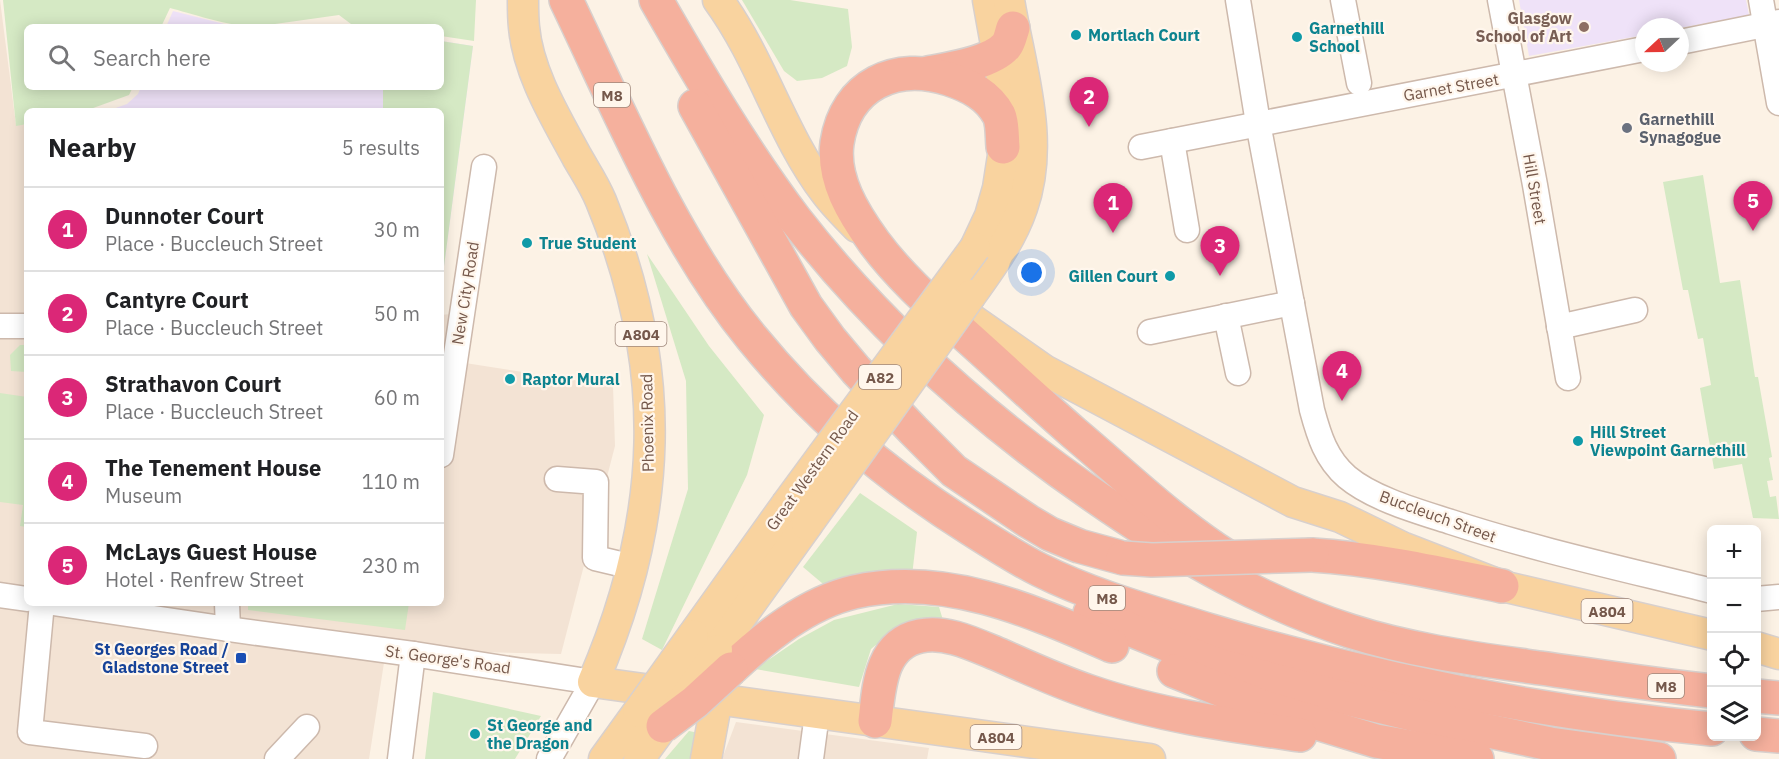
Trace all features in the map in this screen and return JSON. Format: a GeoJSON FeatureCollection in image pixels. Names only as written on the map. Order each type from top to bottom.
{"type":"FeatureCollection","features":[{"type":"Feature","properties":{"kind":"highway"},"geometry":{"type":"LineString","coordinates":[[545,0],[635,192],[690,286],[721,329],[800,419],[842,459],[875,487],[963,547],[1069,605],[1215,664],[1432,719],[1550,744],[1659,759]]}},
{"type":"Feature","properties":{"kind":"highway","name":"M8"},"geometry":{"type":"LineString","coordinates":[[566,0],[659,190],[692,250],[725,302],[752,338],[808,400],[859,448],[913,491],[985,538],[1039,570],[1081,588],[1136,608],[1285,653],[1455,692],[1660,724],[1707,729]]}},
{"type":"Feature","properties":{"kind":"highway"},"geometry":{"type":"LineString","coordinates":[[642,0],[675,49],[741,191],[806,306],[856,370],[954,471],[1050,534],[1079,546],[1123,558],[1162,560],[1312,555],[1346,557],[1405,566],[1502,586]]}},
{"type":"Feature","properties":{"kind":"highway","name":"M8"},"geometry":{"type":"LineString","coordinates":[[656,0],[675,49],[790,211],[836,268],[916,351],[1001,426],[1077,484],[1146,531],[1211,570],[1264,598],[1347,630],[1394,644],[1466,658],[1707,690]]}},
{"type":"Feature","properties":{"kind":"highway"},"geometry":{"type":"LineString","coordinates":[[1006,35],[967,65],[928,73],[896,74],[875,83],[850,107],[840,130],[836,161],[838,176],[853,209],[875,243],[920,293],[1022,388],[1171,518],[1240,565],[1363,615],[1620,680]]}},
{"type":"Feature","properties":{"kind":"highway"},"geometry":{"type":"LineString","coordinates":[[928,73],[969,86],[988,99],[1000,118],[1003,147]]}},
{"type":"Feature","properties":{"kind":"highway"},"geometry":{"type":"LineString","coordinates":[[651,719],[695,702],[714,651],[758,644],[799,616],[853,592],[890,587],[923,586],[964,591],[1005,602],[1261,706],[1376,741],[1477,759]]}},
{"type":"Feature","properties":{"kind":"highway"},"geometry":{"type":"LineString","coordinates":[[874,721],[879,687],[888,658],[895,648],[905,641],[918,636],[934,634],[944,635],[987,650],[1091,693],[1142,706],[1334,740],[1376,741]]}},
{"type":"Feature","properties":{"kind":"highway"},"geometry":{"type":"LineString","coordinates":[[1761,696],[1779,698]]}},
{"type":"Feature","properties":{"kind":"highway"},"geometry":{"type":"LineString","coordinates":[[1761,734],[1779,736]]}},
{"type":"Feature","properties":{"kind":"main road","name":"Phoenix Road"},"geometry":{"type":"LineString","coordinates":[[523,0],[524,28],[531,61],[565,134],[601,200],[622,261],[641,334],[649,386],[650,444],[647,495],[641,535],[614,631],[593,682]]}},
{"type":"Feature","properties":{"kind":"main road","name":"A804"},"geometry":{"type":"LineString","coordinates":[[718,0],[748,47],[809,168],[841,211],[875,243],[953,307],[1044,370],[1293,502],[1340,518],[1404,548],[1502,586],[1707,634]]}},
{"type":"Feature","properties":{"kind":"main road","name":"A82"},"geometry":{"type":"LineString","coordinates":[[988,0],[1006,35]]}},
{"type":"Feature","properties":{"kind":"main road","name":"Great Western Road"},"geometry":{"type":"LineString","coordinates":[[985,254],[1009,117],[1006,35]]}},
{"type":"Feature","properties":{"kind":"main road","name":"Great Western Road"},"geometry":{"type":"LineString","coordinates":[[604,759],[651,719],[714,651],[797,515],[985,254],[1014,227],[1022,208],[1031,169],[1031,123],[1006,35]]}},
{"type":"Feature","properties":{"kind":"main road"},"geometry":{"type":"LineString","coordinates":[[1761,649],[1779,654]]}},
{"type":"Feature","properties":{"kind":"main road","name":"St. George's Road"},"geometry":{"type":"LineString","coordinates":[[593,682],[830,716]]}},
{"type":"Feature","properties":{"kind":"main road"},"geometry":{"type":"LineString","coordinates":[[706,759],[717,699]]}},
{"type":"Feature","properties":{"kind":"main road","name":"A804"},"geometry":{"type":"LineString","coordinates":[[830,716],[1085,754],[1150,759]]}},
{"type":"Feature","properties":{"kind":"main road","name":"Great Western Road"},"geometry":{"type":"LineString","coordinates":[[639,759],[651,719]]}},
{"type":"Feature","properties":{"kind":"street","name":"Buccleuch Street"},"geometry":{"type":"LineString","coordinates":[[1238,0],[1258,123],[1318,433],[1330,458],[1355,483],[1412,510],[1521,544],[1707,590]]}},
{"type":"Feature","properties":{"kind":"street"},"geometry":{"type":"LineString","coordinates":[[1343,0],[1359,82]]}},
{"type":"Feature","properties":{"kind":"street","name":"Hill Street"},"geometry":{"type":"LineString","coordinates":[[1500,0],[1535,184],[1568,378]]}},
{"type":"Feature","properties":{"kind":"street"},"geometry":{"type":"LineString","coordinates":[[1761,0],[1772,23],[1779,103]]}},
{"type":"Feature","properties":{"kind":"street"},"geometry":{"type":"LineString","coordinates":[[1689,40],[1772,23]]}},
{"type":"Feature","properties":{"kind":"street","name":"Garnet Street"},"geometry":{"type":"LineString","coordinates":[[1258,123],[1514,76],[1635,51]]}},
{"type":"Feature","properties":{"kind":"street"},"geometry":{"type":"LineString","coordinates":[[1142,147],[1258,123]]}},
{"type":"Feature","properties":{"kind":"street"},"geometry":{"type":"LineString","coordinates":[[1172,141],[1187,231]]}},
{"type":"Feature","properties":{"kind":"street","name":"New City Road"},"geometry":{"type":"LineString","coordinates":[[444,412],[452,297],[484,167]]}},
{"type":"Feature","properties":{"kind":"street"},"geometry":{"type":"LineString","coordinates":[[1150,332],[1292,303]]}},
{"type":"Feature","properties":{"kind":"street"},"geometry":{"type":"LineString","coordinates":[[1559,327],[1635,310]]}},
{"type":"Feature","properties":{"kind":"street"},"geometry":{"type":"LineString","coordinates":[[1226,316],[1238,373]]}},
{"type":"Feature","properties":{"kind":"street"},"geometry":{"type":"LineString","coordinates":[[0,326],[24,326]]}},
{"type":"Feature","properties":{"kind":"street"},"geometry":{"type":"LineString","coordinates":[[557,479],[596,482],[595,558],[633,567]]}},
{"type":"Feature","properties":{"kind":"street"},"geometry":{"type":"LineString","coordinates":[[0,595],[24,599]]}},
{"type":"Feature","properties":{"kind":"street"},"geometry":{"type":"LineString","coordinates":[[1761,599],[1779,597]]}},
{"type":"Feature","properties":{"kind":"street"},"geometry":{"type":"LineString","coordinates":[[42,606],[30,732],[145,746]]}},
{"type":"Feature","properties":{"kind":"street","name":"St. George's Road"},"geometry":{"type":"LineString","coordinates":[[74,606],[593,682]]}},
{"type":"Feature","properties":{"kind":"street"},"geometry":{"type":"LineString","coordinates":[[227,606],[228,629]]}},
{"type":"Feature","properties":{"kind":"street"},"geometry":{"type":"LineString","coordinates":[[400,759],[413,654]]}},
{"type":"Feature","properties":{"kind":"street"},"geometry":{"type":"LineString","coordinates":[[549,759],[593,682]]}},
{"type":"Feature","properties":{"kind":"street"},"geometry":{"type":"LineString","coordinates":[[811,759],[830,716]]}},
{"type":"Feature","properties":{"kind":"street"},"geometry":{"type":"LineString","coordinates":[[277,759],[307,727]]}},
{"type":"Feature","properties":{"kind":"shaded area"},"geometry":{"type":"Polygon","coordinates":[[[0,0],[16,125],[24,124],[24,606],[444,606],[444,315],[451,314],[446,360],[613,386],[615,446],[561,654],[386,650],[369,759],[0,759],[0,0]]]}},
{"type":"Feature","properties":{"kind":"shaded area","name":"Glasgow School of Art"},"geometry":{"type":"Polygon","coordinates":[[[1519,0],[1746,0],[1749,15],[1689,26],[1689,18],[1635,18],[1635,37],[1529,56],[1519,0]]]}},
{"type":"Feature","properties":{"kind":"shaded area"},"geometry":{"type":"Polygon","coordinates":[[[173,11],[224,24],[167,24],[173,11]]]}},
{"type":"Feature","properties":{"kind":"shaded area"},"geometry":{"type":"Polygon","coordinates":[[[444,41],[473,46],[444,266],[444,108],[116,108],[127,104],[140,90],[444,90],[444,41]]]}},
{"type":"Feature","properties":{"kind":"shaded area"},"geometry":{"type":"Polygon","coordinates":[[[736,722],[929,748],[927,759],[722,759],[736,722]]]}},
{"type":"Feature","properties":{"kind":"green space"},"geometry":{"type":"Polygon","coordinates":[[[3,0],[476,0],[474,41],[444,36],[444,24],[351,24],[339,15],[275,24],[234,24],[170,8],[162,24],[24,24],[24,90],[132,90],[129,95],[93,108],[24,108],[24,125],[16,126],[3,0]]]}},
{"type":"Feature","properties":{"kind":"green space"},"geometry":{"type":"Polygon","coordinates":[[[742,0],[790,0],[848,9],[852,47],[847,66],[822,78],[797,81],[784,71],[742,0]]]}},
{"type":"Feature","properties":{"kind":"green space"},"geometry":{"type":"Polygon","coordinates":[[[444,41],[473,46],[444,266],[444,108],[383,108],[383,90],[444,90],[444,41]]]}},
{"type":"Feature","properties":{"kind":"green space"},"geometry":{"type":"Polygon","coordinates":[[[1703,175],[1720,283],[1740,280],[1755,377],[1758,377],[1772,457],[1769,458],[1773,480],[1767,481],[1770,497],[1776,496],[1779,519],[1753,518],[1742,464],[1714,469],[1700,388],[1711,385],[1703,338],[1698,339],[1688,290],[1683,290],[1663,182],[1703,175]]]}},
{"type":"Feature","properties":{"kind":"green space"},"geometry":{"type":"Polygon","coordinates":[[[647,254],[709,346],[764,415],[747,475],[662,650],[642,639],[688,489],[686,381],[647,254]]]}},
{"type":"Feature","properties":{"kind":"green space"},"geometry":{"type":"Polygon","coordinates":[[[20,345],[24,345],[24,372],[11,371],[10,355],[20,345]]]}},
{"type":"Feature","properties":{"kind":"green space"},"geometry":{"type":"Polygon","coordinates":[[[0,393],[24,397],[24,527],[20,526],[23,505],[0,502],[0,393]]]}},
{"type":"Feature","properties":{"kind":"green space"},"geometry":{"type":"Polygon","coordinates":[[[860,493],[917,532],[912,576],[829,589],[803,567],[860,493]]]}},
{"type":"Feature","properties":{"kind":"green space"},"geometry":{"type":"Polygon","coordinates":[[[898,604],[939,607],[943,620],[899,626],[871,649],[859,687],[755,669],[799,639],[834,620],[898,604]]]}},
{"type":"Feature","properties":{"kind":"green space"},"geometry":{"type":"Polygon","coordinates":[[[248,606],[409,606],[405,630],[248,610],[248,606]]]}},
{"type":"Feature","properties":{"kind":"green space"},"geometry":{"type":"Polygon","coordinates":[[[433,692],[541,716],[515,759],[425,759],[433,692]]]}},
{"type":"Feature","properties":{"kind":"green space"},"geometry":{"type":"Polygon","coordinates":[[[689,731],[704,734],[699,759],[665,759],[689,731]]]}},
{"type":"Feature","properties":{"kind":"place","name":"Glasgow School of Art"},"geometry":{"type":"Point","coordinates":[1584,27]}},
{"type":"Feature","properties":{"kind":"place","name":"Mortlach Court"},"geometry":{"type":"Point","coordinates":[1076,35]}},
{"type":"Feature","properties":{"kind":"place","name":"Garnethill School"},"geometry":{"type":"Point","coordinates":[1297,37]}},
{"type":"Feature","properties":{"kind":"place","name":"Cantyre Court"},"geometry":{"type":"Point","coordinates":[1089,127]}},
{"type":"Feature","properties":{"kind":"place","name":"Garnethill Synagogue"},"geometry":{"type":"Point","coordinates":[1627,128]}},
{"type":"Feature","properties":{"kind":"place","name":"McLays Guest House"},"geometry":{"type":"Point","coordinates":[1753,231]}},
{"type":"Feature","properties":{"kind":"place","name":"Dunnoter Court"},"geometry":{"type":"Point","coordinates":[1113,233]}},
{"type":"Feature","properties":{"kind":"place","name":"True Student"},"geometry":{"type":"Point","coordinates":[527,243]}},
{"type":"Feature","properties":{"kind":"place","name":"Gillen Court"},"geometry":{"type":"Point","coordinates":[1170,276]}},
{"type":"Feature","properties":{"kind":"place","name":"Strathavon Court"},"geometry":{"type":"Point","coordinates":[1220,276]}},
{"type":"Feature","properties":{"kind":"place","name":"Raptor Mural"},"geometry":{"type":"Point","coordinates":[510,379]}},
{"type":"Feature","properties":{"kind":"place","name":"The Tenement House"},"geometry":{"type":"Point","coordinates":[1342,401]}},
{"type":"Feature","properties":{"kind":"place","name":"Hill Street Viewpoint Garnethill"},"geometry":{"type":"Point","coordinates":[1578,441]}},
{"type":"Feature","properties":{"kind":"place","name":"St Georges Road / Gladstone Street"},"geometry":{"type":"Point","coordinates":[241,658]}},
{"type":"Feature","properties":{"kind":"place","name":"St George and the Dragon"},"geometry":{"type":"Point","coordinates":[475,734]}}]}
